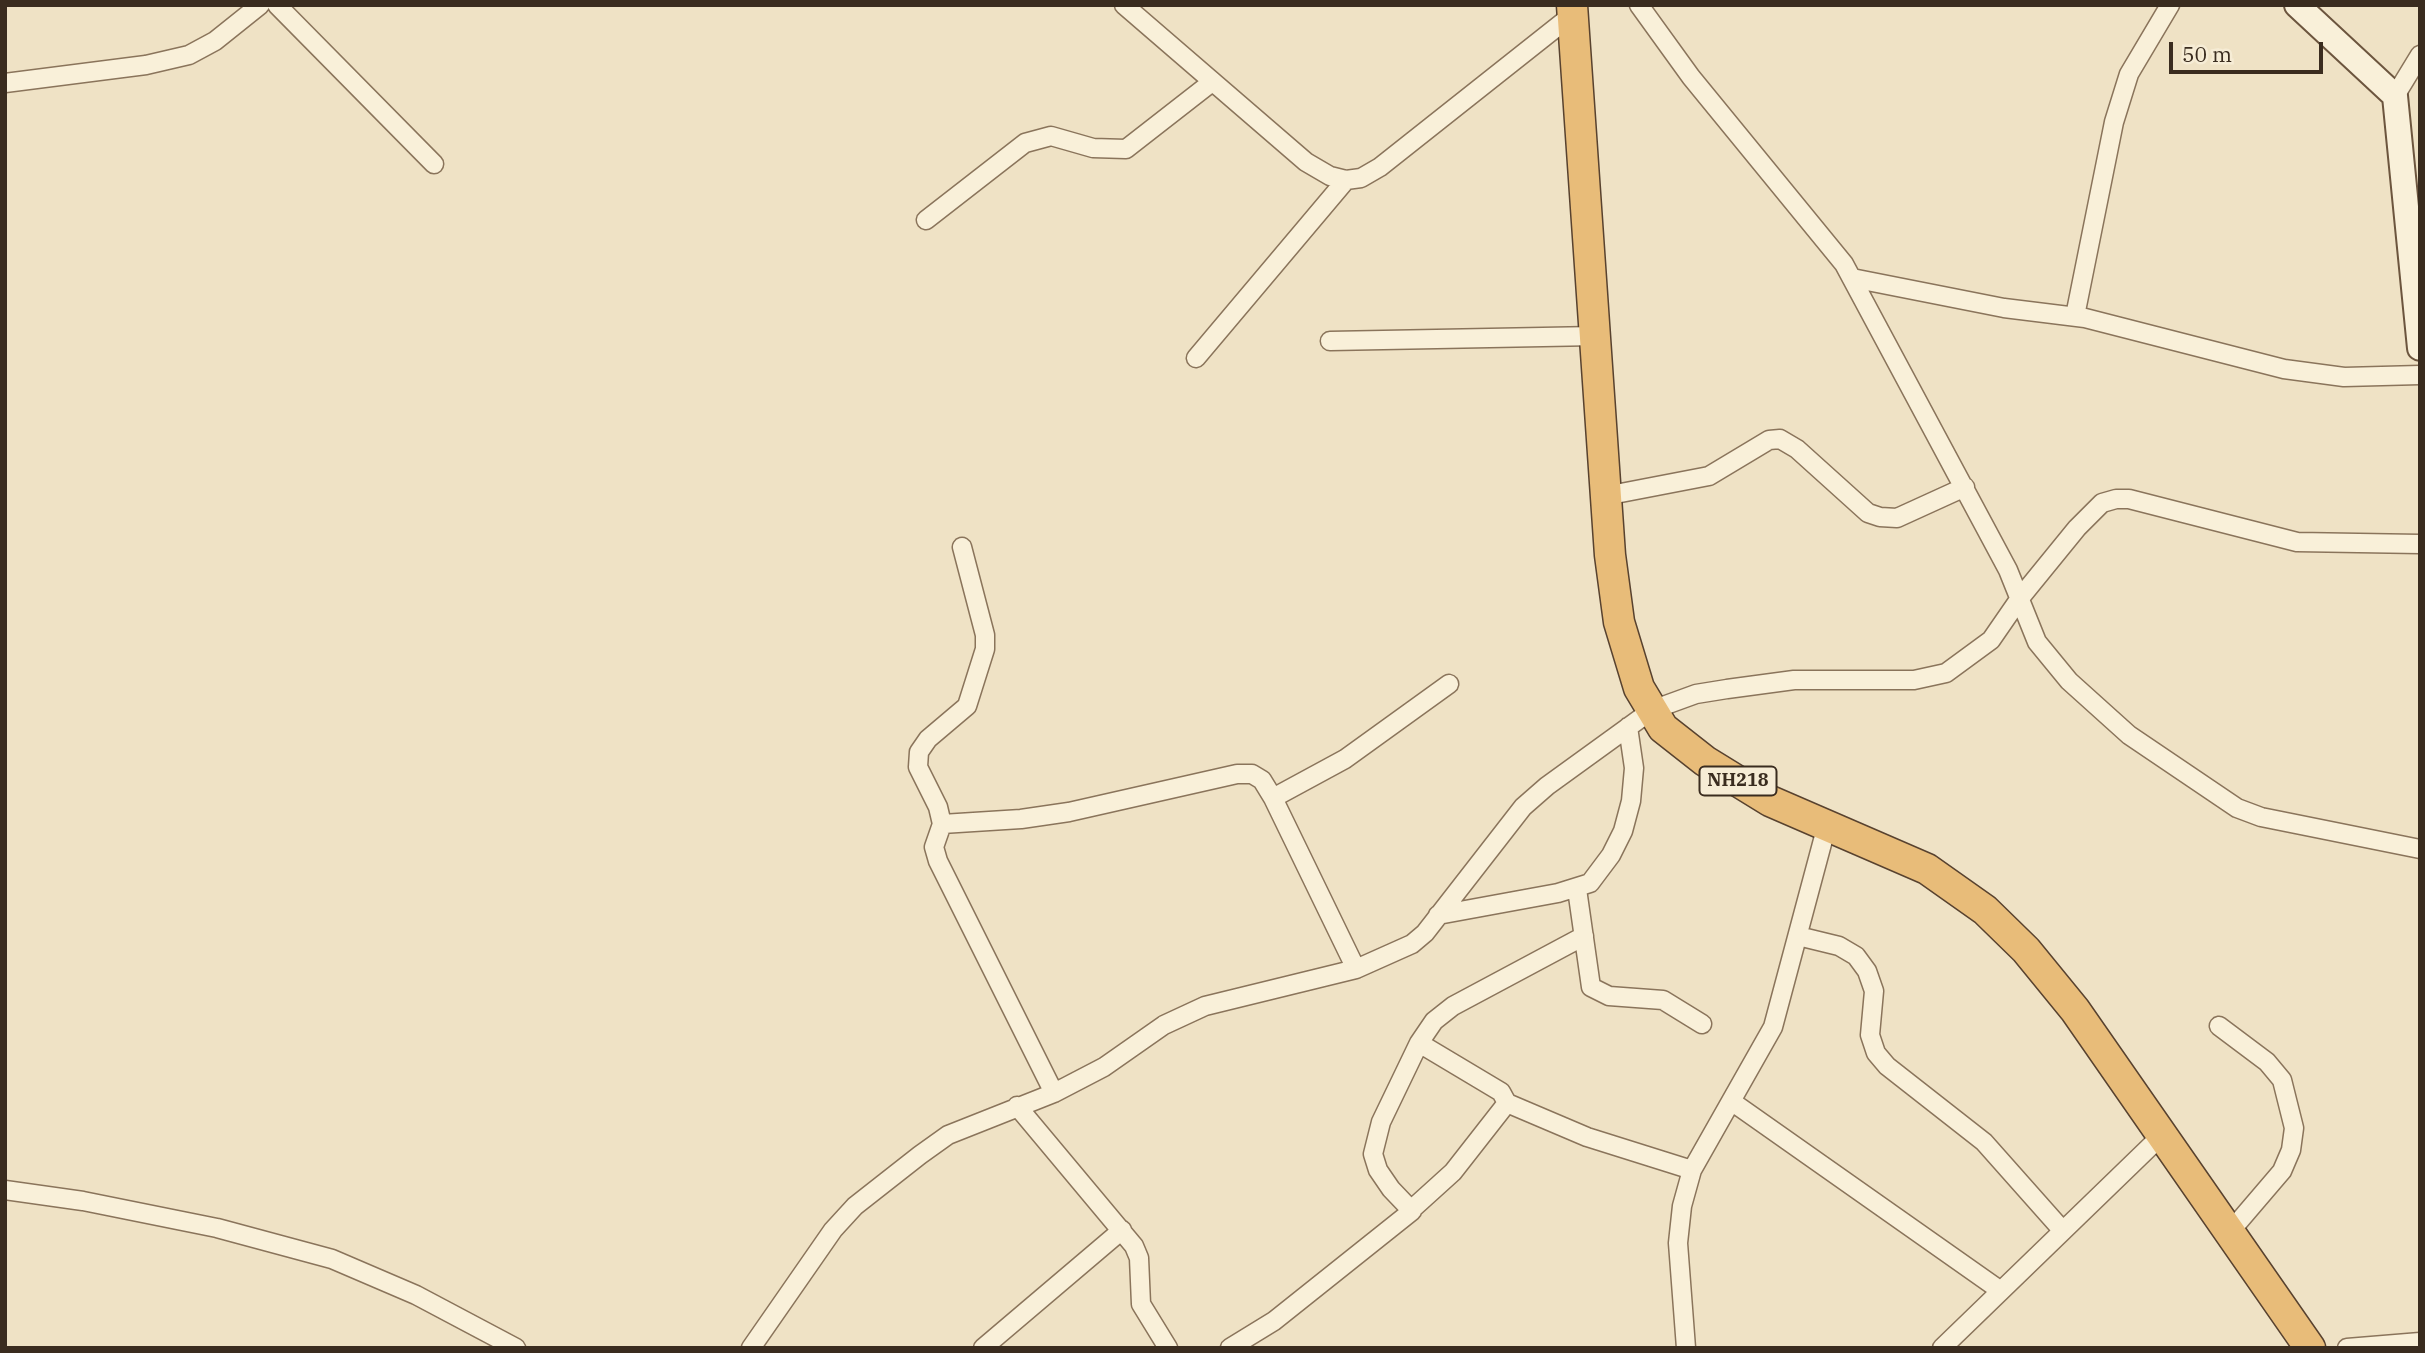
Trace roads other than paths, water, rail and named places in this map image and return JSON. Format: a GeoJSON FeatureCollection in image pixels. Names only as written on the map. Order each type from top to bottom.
{"type":"FeatureCollection","features":[{"type":"Feature","properties":{"kind":"highway","name":"NH218"},"geometry":{"type":"LineString","coordinates":[[1572,10],[1605,496],[1619,622],[1639,688],[1663,728],[1705,761],[1770,801],[1927,869],[1985,910],[2026,950],[2075,1010],[2310,1348]]}},
{"type":"Feature","properties":{"kind":"main road"},"geometry":{"type":"LineString","coordinates":[[2297,5],[2395,96],[2420,348]]}},
{"type":"Feature","properties":{"kind":"street"},"geometry":{"type":"LineString","coordinates":[[5,83],[146,65],[189,55],[215,41],[260,5]]}},
{"type":"Feature","properties":{"kind":"street"},"geometry":{"type":"LineString","coordinates":[[277,5],[434,164]]}},
{"type":"Feature","properties":{"kind":"street"},"geometry":{"type":"LineString","coordinates":[[1124,5],[1306,162],[1330,176],[1346,180],[1361,177],[1380,167],[1572,10]]}},
{"type":"Feature","properties":{"kind":"street"},"geometry":{"type":"LineString","coordinates":[[1639,5],[1691,77],[1817,228],[1852,278],[1965,487],[2020,598],[2037,642],[2068,681],[2129,735],[2206,790],[2237,808],[2261,817],[2420,849]]}},
{"type":"Feature","properties":{"kind":"street"},"geometry":{"type":"LineString","coordinates":[[2075,316],[2114,122],[2129,74],[2170,5]]}},
{"type":"Feature","properties":{"kind":"street"},"geometry":{"type":"LineString","coordinates":[[2395,96],[2420,55]]}},
{"type":"Feature","properties":{"kind":"street"},"geometry":{"type":"LineString","coordinates":[[926,220],[1025,143],[1051,136],[1093,148],[1126,149],[1212,82]]}},
{"type":"Feature","properties":{"kind":"street"},"geometry":{"type":"LineString","coordinates":[[1196,358],[1346,180]]}},
{"type":"Feature","properties":{"kind":"street"},"geometry":{"type":"LineString","coordinates":[[1852,278],[2004,308],[2075,316],[2284,369],[2344,377],[2420,375]]}},
{"type":"Feature","properties":{"kind":"street"},"geometry":{"type":"LineString","coordinates":[[1330,341],[1596,336]]}},
{"type":"Feature","properties":{"kind":"street"},"geometry":{"type":"LineString","coordinates":[[1605,496],[1709,476],[1769,440],[1780,439],[1797,449],[1868,513],[1880,517],[1897,518],[1965,487]]}},
{"type":"Feature","properties":{"kind":"street"},"geometry":{"type":"LineString","coordinates":[[751,1348],[780,1310],[811,1258],[856,1206],[948,1135],[1054,1093],[1104,1067],[1164,1025],[1205,1006],[1356,969],[1412,944],[1425,933],[1523,807],[1547,786],[1652,710],[1696,694],[1794,680],[1881,681],[1932,677],[1972,656],[1991,640],[2020,598],[2092,512],[2102,503],[2116,499],[2129,499],[2297,542],[2420,544]]}},
{"type":"Feature","properties":{"kind":"street"},"geometry":{"type":"LineString","coordinates":[[962,547],[985,635],[985,649],[967,706],[928,739],[919,752],[918,767],[938,807],[942,824],[934,847],[938,861],[1054,1093]]}},
{"type":"Feature","properties":{"kind":"street"},"geometry":{"type":"LineString","coordinates":[[1273,798],[1345,759],[1449,684]]}},
{"type":"Feature","properties":{"kind":"street"},"geometry":{"type":"LineString","coordinates":[[1438,915],[1577,889],[1590,883],[1601,872],[1623,831],[1631,802],[1634,768],[1628,727]]}},
{"type":"Feature","properties":{"kind":"street"},"geometry":{"type":"LineString","coordinates":[[942,824],[1021,819],[1069,812],[1237,774],[1252,774],[1262,780],[1273,798],[1356,969]]}},
{"type":"Feature","properties":{"kind":"street"},"geometry":{"type":"LineString","coordinates":[[1686,1348],[1678,1243],[1682,1206],[1692,1170],[1773,1027],[1827,825]]}},
{"type":"Feature","properties":{"kind":"street"},"geometry":{"type":"LineString","coordinates":[[1577,889],[1591,987],[1598,992],[1663,1000],[1702,1024]]}},
{"type":"Feature","properties":{"kind":"street"},"geometry":{"type":"LineString","coordinates":[[1411,1210],[1378,1170],[1373,1154],[1381,1122],[1419,1043],[1434,1021],[1453,1006],[1584,936]]}},
{"type":"Feature","properties":{"kind":"street"},"geometry":{"type":"LineString","coordinates":[[1798,936],[1839,946],[1856,956],[1867,971],[1874,991],[1870,1035],[1876,1053],[1887,1066],[1984,1142],[2063,1231]]}},
{"type":"Feature","properties":{"kind":"street"},"geometry":{"type":"LineString","coordinates":[[2219,1026],[2267,1062],[2282,1080],[2294,1128],[2291,1150],[2282,1171],[2229,1233]]}},
{"type":"Feature","properties":{"kind":"street"},"geometry":{"type":"LineString","coordinates":[[1419,1043],[1500,1092],[1507,1103],[1587,1137],[1692,1170]]}},
{"type":"Feature","properties":{"kind":"street"},"geometry":{"type":"LineString","coordinates":[[1731,1101],[2001,1291]]}},
{"type":"Feature","properties":{"kind":"street"},"geometry":{"type":"LineString","coordinates":[[1230,1348],[1274,1321],[1411,1210],[1453,1172],[1507,1103]]}},
{"type":"Feature","properties":{"kind":"street"},"geometry":{"type":"LineString","coordinates":[[1017,1106],[1122,1230],[1139,1258],[1141,1304],[1168,1348]]}},
{"type":"Feature","properties":{"kind":"street"},"geometry":{"type":"LineString","coordinates":[[1942,1348],[2161,1136]]}},
{"type":"Feature","properties":{"kind":"street"},"geometry":{"type":"LineString","coordinates":[[5,1190],[83,1201],[217,1228],[332,1259],[416,1295],[516,1348]]}},
{"type":"Feature","properties":{"kind":"street"},"geometry":{"type":"LineString","coordinates":[[985,1347],[1122,1230]]}},
{"type":"Feature","properties":{"kind":"street"},"geometry":{"type":"LineString","coordinates":[[2347,1348],[2420,1342]]}}]}
